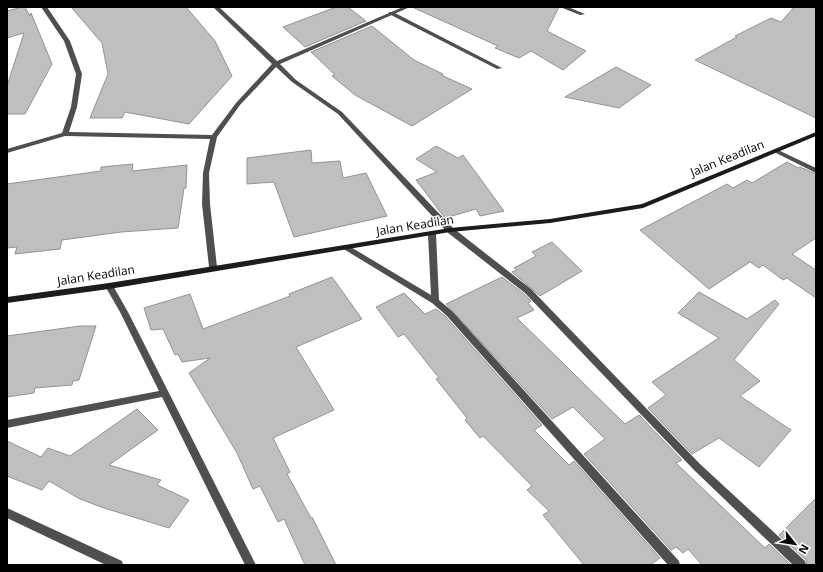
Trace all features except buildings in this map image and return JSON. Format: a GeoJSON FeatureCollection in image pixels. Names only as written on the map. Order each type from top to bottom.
{"type":"FeatureCollection","features":[{"type":"Feature","properties":{"kind":"main road","name":"Jalan Keadilan"},"geometry":{"type":"LineString","coordinates":[[7,300],[109,286],[450,230],[550,221],[643,206],[816,134]]}},
{"type":"Feature","properties":{"kind":"street"},"geometry":{"type":"LineString","coordinates":[[44,7],[67,41],[79,74],[74,107],[65,134]]}},
{"type":"Feature","properties":{"kind":"street"},"geometry":{"type":"LineString","coordinates":[[216,7],[294,81],[340,113],[450,230],[528,291],[697,468],[801,565]]}},
{"type":"Feature","properties":{"kind":"street"},"geometry":{"type":"LineString","coordinates":[[213,268],[206,204],[206,173],[214,137],[238,104],[275,64],[407,7]]}},
{"type":"Feature","properties":{"kind":"street"},"geometry":{"type":"LineString","coordinates":[[563,7],[582,14]]}},
{"type":"Feature","properties":{"kind":"street"},"geometry":{"type":"LineString","coordinates":[[391,13],[499,68]]}},
{"type":"Feature","properties":{"kind":"street"},"geometry":{"type":"LineString","coordinates":[[7,150],[65,134],[214,137]]}},
{"type":"Feature","properties":{"kind":"street"},"geometry":{"type":"LineString","coordinates":[[776,151],[816,171]]}},
{"type":"Feature","properties":{"kind":"street"},"geometry":{"type":"LineString","coordinates":[[432,234],[435,301]]}},
{"type":"Feature","properties":{"kind":"street"},"geometry":{"type":"LineString","coordinates":[[346,248],[435,301],[449,313],[675,565]]}},
{"type":"Feature","properties":{"kind":"street"},"geometry":{"type":"LineString","coordinates":[[109,286],[165,393],[251,565]]}},
{"type":"Feature","properties":{"kind":"street"},"geometry":{"type":"LineString","coordinates":[[7,424],[165,393]]}},
{"type":"Feature","properties":{"kind":"street"},"geometry":{"type":"LineString","coordinates":[[7,513],[118,565]]}}]}
